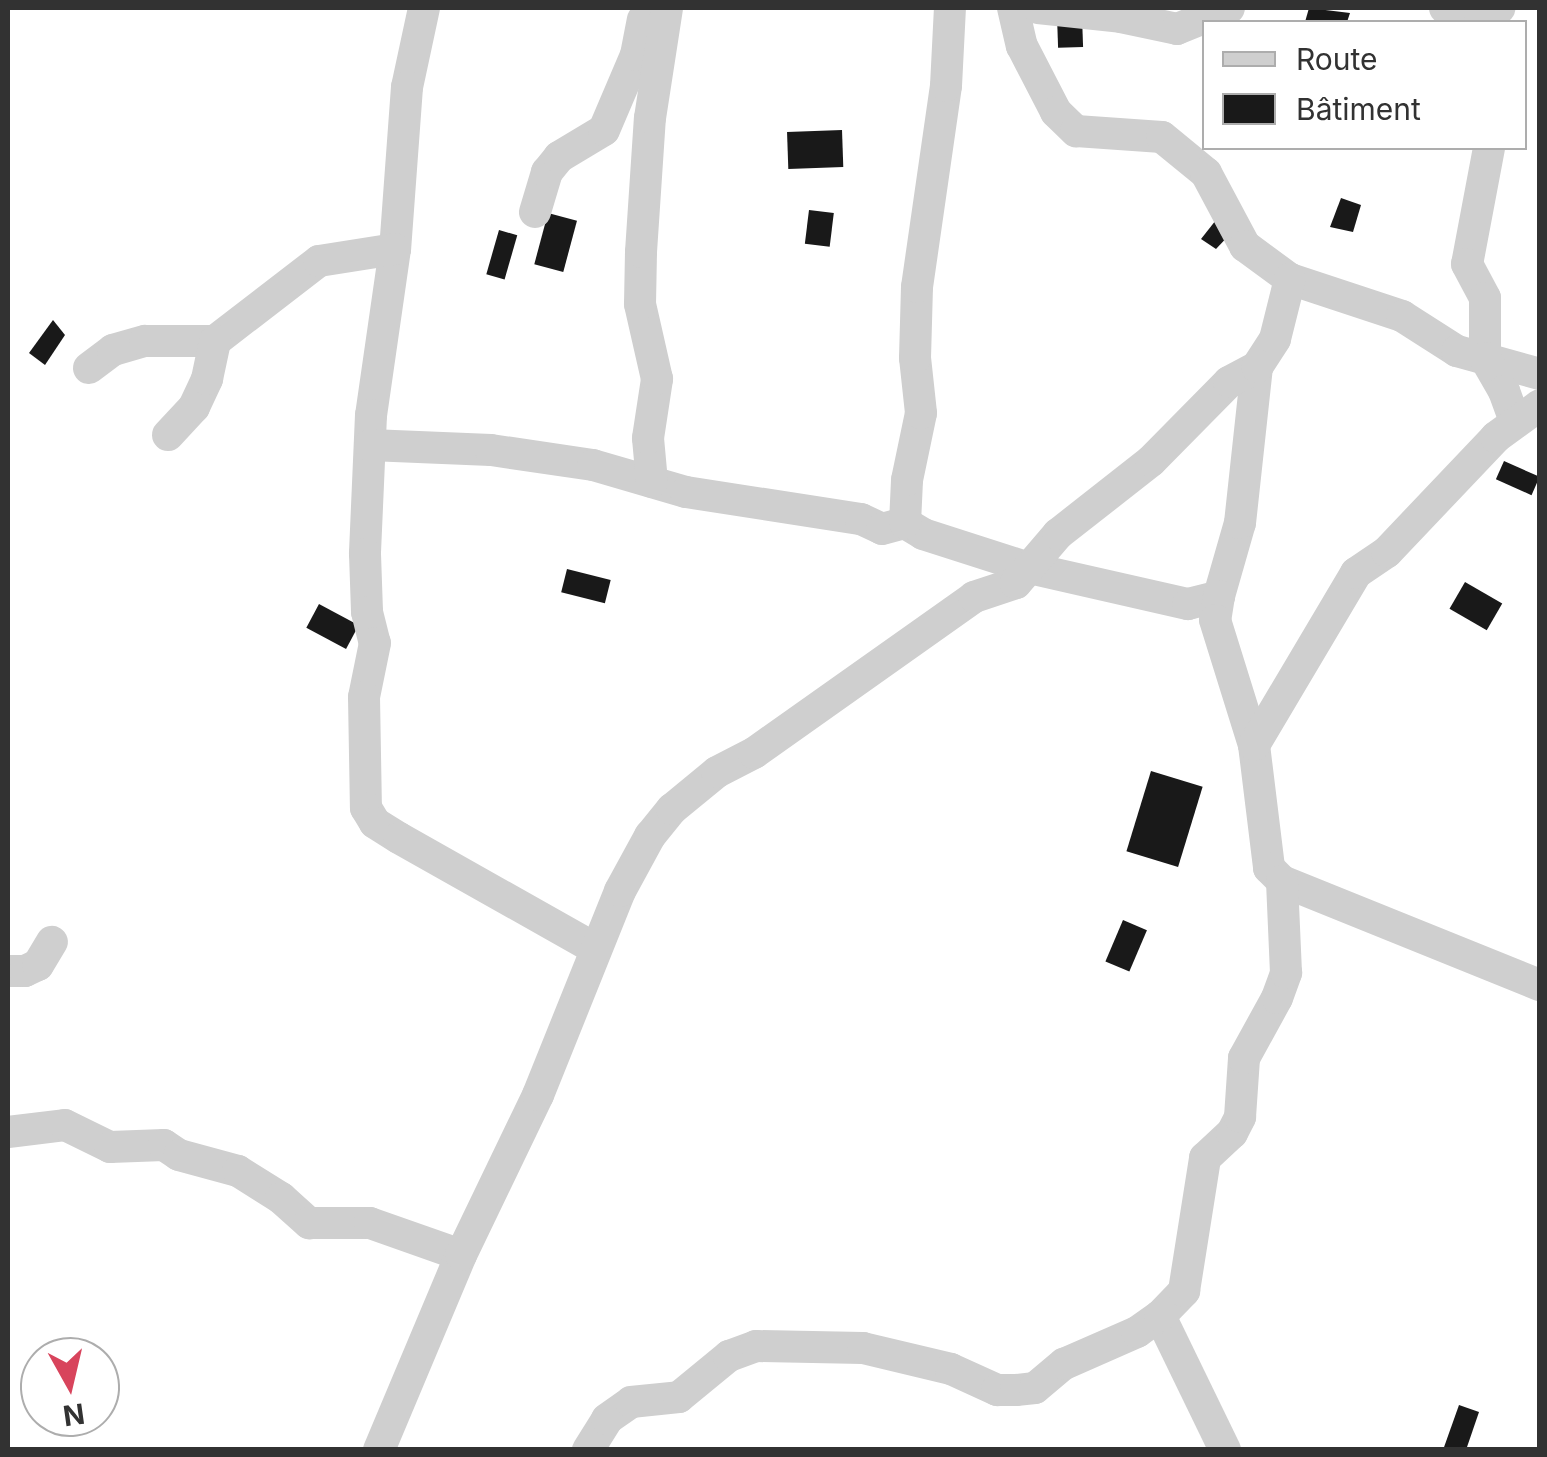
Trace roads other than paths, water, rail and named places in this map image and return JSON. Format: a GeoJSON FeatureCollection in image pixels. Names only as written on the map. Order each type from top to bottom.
{"type":"FeatureCollection","features":[{"type":"Feature","properties":{"kind":"street"},"geometry":{"type":"LineString","coordinates":[[424,8],[406,87],[394,249],[370,445],[365,554],[367,612],[375,642],[364,697],[366,808],[375,823],[399,838],[596,950]]}},
{"type":"Feature","properties":{"kind":"street"},"geometry":{"type":"LineString","coordinates":[[535,212],[547,172],[558,157],[604,130],[650,8]]}},
{"type":"Feature","properties":{"kind":"street"},"geometry":{"type":"LineString","coordinates":[[652,482],[648,438],[656,379],[640,304],[641,252],[650,118],[667,8]]}},
{"type":"Feature","properties":{"kind":"street"},"geometry":{"type":"LineString","coordinates":[[905,522],[907,480],[921,413],[914,358],[917,287],[946,86],[950,8]]}},
{"type":"Feature","properties":{"kind":"street"},"geometry":{"type":"LineString","coordinates":[[1013,8],[1022,46],[1056,112],[1076,131],[1162,137],[1206,173],[1245,246],[1290,279],[1402,316],[1431,338],[1540,374]]}},
{"type":"Feature","properties":{"kind":"street"},"geometry":{"type":"LineString","coordinates":[[1038,8],[1177,29],[1229,8]]}},
{"type":"Feature","properties":{"kind":"street"},"geometry":{"type":"LineString","coordinates":[[1445,8],[1456,8]]}},
{"type":"Feature","properties":{"kind":"street"},"geometry":{"type":"LineString","coordinates":[[1254,744],[1356,573],[1387,552],[1527,414],[1504,391],[1484,358],[1485,298],[1467,264],[1489,150]]}},
{"type":"Feature","properties":{"kind":"street"},"geometry":{"type":"LineString","coordinates":[[90,368],[113,350],[145,341],[215,341],[319,261],[394,249]]}},
{"type":"Feature","properties":{"kind":"street"},"geometry":{"type":"LineString","coordinates":[[588,1450],[607,1418],[631,1402],[679,1397],[729,1356],[756,1346],[863,1348],[951,1369],[997,1390],[1035,1388],[1064,1364],[1160,1316],[1184,1291],[1204,1158],[1232,1133],[1240,1117],[1244,1058],[1278,998],[1286,973],[1282,881],[1266,857],[1254,744],[1208,607],[1240,523],[1257,367],[1275,339],[1290,279]]}},
{"type":"Feature","properties":{"kind":"street"},"geometry":{"type":"LineString","coordinates":[[168,436],[194,407],[207,379],[215,341]]}},
{"type":"Feature","properties":{"kind":"street"},"geometry":{"type":"LineString","coordinates":[[378,1450],[461,1255],[538,1096],[620,891],[650,836],[672,809],[717,772],[754,753],[974,597],[1016,583],[1058,534],[1151,461],[1229,382],[1257,367]]}},
{"type":"Feature","properties":{"kind":"street"},"geometry":{"type":"LineString","coordinates":[[602,467],[648,438]]}},
{"type":"Feature","properties":{"kind":"street"},"geometry":{"type":"LineString","coordinates":[[370,445],[491,450],[602,467],[686,492],[862,518],[882,529],[905,522]]}},
{"type":"Feature","properties":{"kind":"street"},"geometry":{"type":"LineString","coordinates":[[905,522],[923,534],[1029,568],[1208,607]]}},
{"type":"Feature","properties":{"kind":"street"},"geometry":{"type":"LineString","coordinates":[[1282,881],[1540,984]]}},
{"type":"Feature","properties":{"kind":"street"},"geometry":{"type":"LineString","coordinates":[[8,971],[26,971],[38,965],[52,942]]}},
{"type":"Feature","properties":{"kind":"street"},"geometry":{"type":"LineString","coordinates":[[8,1132],[65,1125],[110,1146],[164,1144],[179,1156],[238,1171],[281,1198],[309,1223],[370,1222],[461,1255]]}},
{"type":"Feature","properties":{"kind":"street"},"geometry":{"type":"LineString","coordinates":[[1160,1316],[1225,1450]]}}]}
